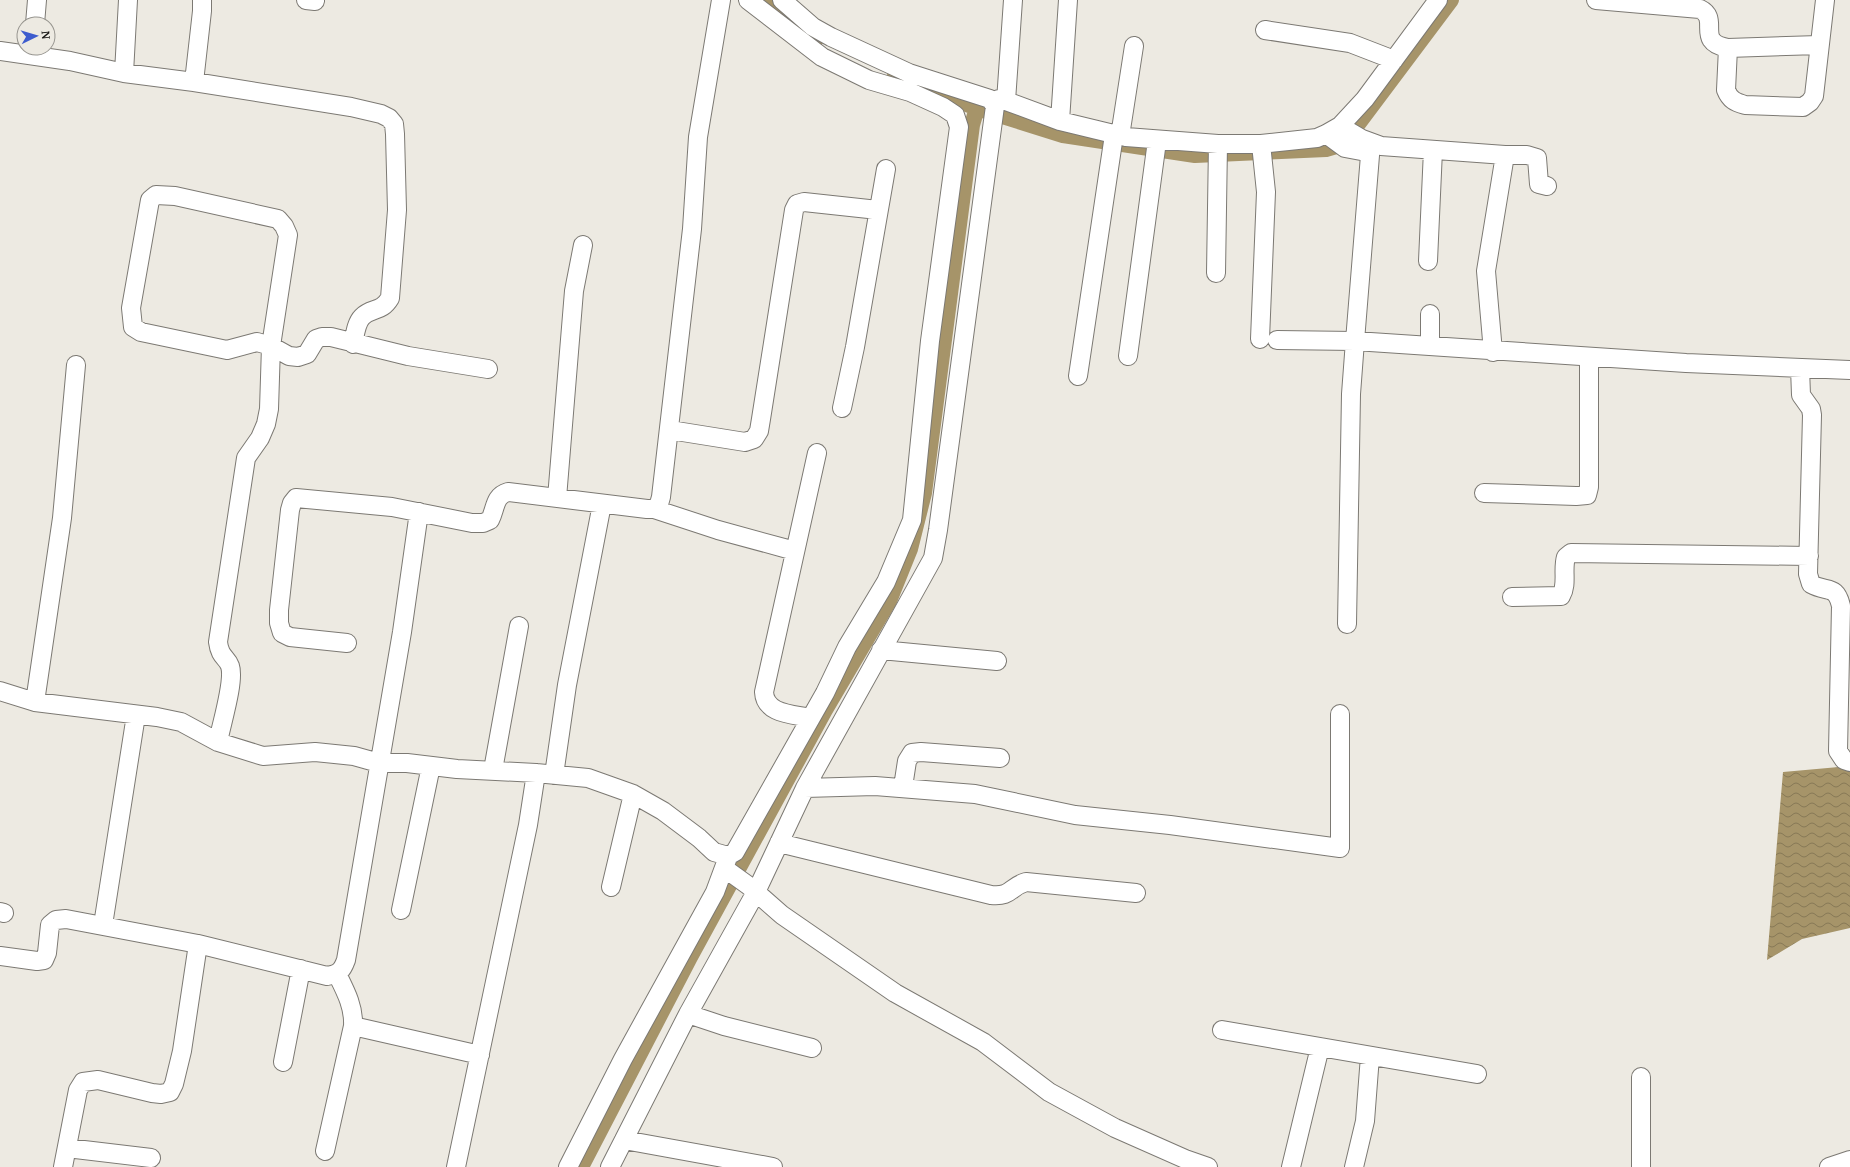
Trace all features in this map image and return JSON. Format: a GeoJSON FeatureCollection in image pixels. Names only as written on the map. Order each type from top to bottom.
{"type":"FeatureCollection","features":[{"type":"Feature","properties":{"kind":"street"},"geometry":{"type":"LineString","coordinates":[[36,16],[37,0]]}},
{"type":"Feature","properties":{"kind":"street"},"geometry":{"type":"LineString","coordinates":[[124,73],[128,0]]}},
{"type":"Feature","properties":{"kind":"street"},"geometry":{"type":"LineString","coordinates":[[194,82],[202,0]]}},
{"type":"Feature","properties":{"kind":"street"},"geometry":{"type":"LineString","coordinates":[[654,509],[659,504],[661,497],[670,430],[692,230],[698,137],[721,0]]}},
{"type":"Feature","properties":{"kind":"street"},"geometry":{"type":"LineString","coordinates":[[568,1167],[623,1059],[740,846],[758,808],[825,693],[848,647],[886,582],[912,520],[930,341],[959,127],[955,115],[943,107],[910,92],[869,80],[822,57],[748,0]]}},
{"type":"Feature","properties":{"kind":"street"},"geometry":{"type":"LineString","coordinates":[[782,0],[813,27],[830,37],[909,72],[997,107],[1060,121],[1115,140],[1156,148],[1217,152],[1262,151],[1317,138],[1337,130],[1365,99],[1438,0]]}},
{"type":"Feature","properties":{"kind":"street"},"geometry":{"type":"LineString","coordinates":[[610,1167],[753,889],[779,842],[805,788],[933,558],[1013,0]]}},
{"type":"Feature","properties":{"kind":"street"},"geometry":{"type":"LineString","coordinates":[[1060,121],[1068,0]]}},
{"type":"Feature","properties":{"kind":"street"},"geometry":{"type":"LineString","coordinates":[[1596,0],[1700,9],[1705,11],[1709,18],[1708,32],[1711,41],[1718,46],[1728,48],[1819,45]]}},
{"type":"Feature","properties":{"kind":"street"},"geometry":{"type":"LineString","coordinates":[[1728,48],[1726,90],[1728,96],[1736,102],[1745,105],[1803,107],[1810,102],[1814,96],[1825,0]]}},
{"type":"Feature","properties":{"kind":"street"},"geometry":{"type":"LineString","coordinates":[[1264,30],[1350,43],[1394,60]]}},
{"type":"Feature","properties":{"kind":"street"},"geometry":{"type":"LineString","coordinates":[[1078,376],[1115,140],[1134,46]]}},
{"type":"Feature","properties":{"kind":"street"},"geometry":{"type":"LineString","coordinates":[[0,51],[16,52]]}},
{"type":"Feature","properties":{"kind":"street"},"geometry":{"type":"LineString","coordinates":[[49,56],[124,73],[194,82],[351,107],[381,114],[389,118],[394,124],[397,210],[390,298],[385,306],[361,318],[356,328],[353,344]]}},
{"type":"Feature","properties":{"kind":"street"},"geometry":{"type":"LineString","coordinates":[[1337,130],[1345,148],[1361,151],[1366,141]]}},
{"type":"Feature","properties":{"kind":"street"},"geometry":{"type":"LineString","coordinates":[[1366,141],[1381,146],[1506,155],[1527,155],[1537,158],[1539,184],[1547,186]]}},
{"type":"Feature","properties":{"kind":"street"},"geometry":{"type":"LineString","coordinates":[[1347,624],[1351,394],[1366,141]]}},
{"type":"Feature","properties":{"kind":"street"},"geometry":{"type":"LineString","coordinates":[[1128,356],[1156,148]]}},
{"type":"Feature","properties":{"kind":"street"},"geometry":{"type":"LineString","coordinates":[[1428,261],[1433,150]]}},
{"type":"Feature","properties":{"kind":"street"},"geometry":{"type":"LineString","coordinates":[[1262,151],[1266,192],[1269,339],[1355,341],[1430,345],[1493,352],[1850,370]]}},
{"type":"Feature","properties":{"kind":"street"},"geometry":{"type":"LineString","coordinates":[[1216,273],[1217,152]]}},
{"type":"Feature","properties":{"kind":"street"},"geometry":{"type":"LineString","coordinates":[[1493,352],[1486,271],[1506,155]]}},
{"type":"Feature","properties":{"kind":"street"},"geometry":{"type":"LineString","coordinates":[[842,408],[855,347],[886,169]]}},
{"type":"Feature","properties":{"kind":"street"},"geometry":{"type":"LineString","coordinates":[[218,742],[231,677],[230,664],[219,652],[218,642],[246,458],[260,438],[268,416],[271,346],[288,235],[284,226],[278,220],[175,196],[156,195],[150,200],[131,308],[133,327],[141,332],[227,350],[257,342],[271,346],[289,356],[298,357],[307,354],[316,340],[322,337],[331,337],[353,344],[408,356],[488,369]]}},
{"type":"Feature","properties":{"kind":"street"},"geometry":{"type":"LineString","coordinates":[[670,430],[745,442],[754,439],[761,419],[794,210],[797,204],[804,202],[878,210]]}},
{"type":"Feature","properties":{"kind":"street"},"geometry":{"type":"LineString","coordinates":[[557,498],[574,291],[583,245]]}},
{"type":"Feature","properties":{"kind":"street"},"geometry":{"type":"LineString","coordinates":[[1430,314],[1430,345]]}},
{"type":"Feature","properties":{"kind":"street"},"geometry":{"type":"LineString","coordinates":[[1484,493],[1576,496],[1587,495],[1589,487],[1589,357]]}},
{"type":"Feature","properties":{"kind":"street"},"geometry":{"type":"LineString","coordinates":[[35,702],[62,518],[76,365]]}},
{"type":"Feature","properties":{"kind":"street"},"geometry":{"type":"LineString","coordinates":[[1800,368],[1801,395],[1811,409],[1812,415],[1808,574],[1811,584],[1831,590],[1838,595],[1840,606],[1838,751],[1844,760],[1850,762]]}},
{"type":"Feature","properties":{"kind":"street"},"geometry":{"type":"LineString","coordinates":[[810,718],[769,707],[764,700],[764,692],[817,453]]}},
{"type":"Feature","properties":{"kind":"street"},"geometry":{"type":"LineString","coordinates":[[347,643],[290,637],[282,633],[279,623],[279,610],[292,503],[296,498],[392,507],[483,523],[490,520],[496,500],[501,494],[519,492],[602,504],[654,509],[718,530],[795,552]]}},
{"type":"Feature","properties":{"kind":"street"},"geometry":{"type":"LineString","coordinates":[[456,1167],[528,825],[545,774],[567,685],[602,504]]}},
{"type":"Feature","properties":{"kind":"street"},"geometry":{"type":"LineString","coordinates":[[0,956],[37,961],[44,960],[48,953],[50,925],[56,920],[66,919],[198,944],[327,976],[337,974],[342,970],[346,960],[402,632],[419,512]]}},
{"type":"Feature","properties":{"kind":"street"},"geometry":{"type":"LineString","coordinates":[[1512,597],[1561,596],[1564,590],[1564,562],[1566,557],[1571,553],[1809,556]]}},
{"type":"Feature","properties":{"kind":"street"},"geometry":{"type":"LineString","coordinates":[[493,770],[519,626]]}},
{"type":"Feature","properties":{"kind":"street"},"geometry":{"type":"LineString","coordinates":[[881,650],[997,661]]}},
{"type":"Feature","properties":{"kind":"street"},"geometry":{"type":"LineString","coordinates":[[0,691],[35,702],[157,717],[181,722],[218,742],[263,756],[315,752],[354,756],[379,763],[588,778],[633,794],[663,811],[699,838],[782,916],[895,993],[983,1042],[1049,1092],[1115,1128],[1185,1159],[1208,1167]]}},
{"type":"Feature","properties":{"kind":"street"},"geometry":{"type":"LineString","coordinates":[[805,788],[875,786],[976,794],[1075,815],[1170,825],[1340,848],[1340,714]]}},
{"type":"Feature","properties":{"kind":"street"},"geometry":{"type":"LineString","coordinates":[[103,925],[136,715]]}},
{"type":"Feature","properties":{"kind":"street"},"geometry":{"type":"LineString","coordinates":[[902,787],[907,761],[912,753],[921,752],[1000,758]]}},
{"type":"Feature","properties":{"kind":"street"},"geometry":{"type":"LineString","coordinates":[[401,910],[431,766]]}},
{"type":"Feature","properties":{"kind":"street"},"geometry":{"type":"LineString","coordinates":[[611,887],[633,794]]}},
{"type":"Feature","properties":{"kind":"street"},"geometry":{"type":"LineString","coordinates":[[779,842],[991,895],[1001,896],[1008,894],[1018,884],[1026,882],[1136,893]]}},
{"type":"Feature","properties":{"kind":"street"},"geometry":{"type":"LineString","coordinates":[[63,1167],[78,1090],[83,1082],[98,1080],[152,1093],[161,1094],[170,1092],[174,1084],[182,1051],[198,944]]}},
{"type":"Feature","properties":{"kind":"street"},"geometry":{"type":"LineString","coordinates":[[283,1062],[301,969]]}},
{"type":"Feature","properties":{"kind":"street"},"geometry":{"type":"LineString","coordinates":[[325,1152],[354,1016],[351,1003],[337,974]]}},
{"type":"Feature","properties":{"kind":"street"},"geometry":{"type":"LineString","coordinates":[[688,1014],[724,1026],[812,1048]]}},
{"type":"Feature","properties":{"kind":"street"},"geometry":{"type":"LineString","coordinates":[[353,1026],[480,1055]]}},
{"type":"Feature","properties":{"kind":"street"},"geometry":{"type":"LineString","coordinates":[[1222,1030],[1477,1074]]}},
{"type":"Feature","properties":{"kind":"street"},"geometry":{"type":"LineString","coordinates":[[1291,1167],[1320,1047]]}},
{"type":"Feature","properties":{"kind":"street"},"geometry":{"type":"LineString","coordinates":[[1354,1167],[1365,1122],[1370,1056]]}},
{"type":"Feature","properties":{"kind":"street"},"geometry":{"type":"LineString","coordinates":[[1641,1077],[1641,1167]]}},
{"type":"Feature","properties":{"kind":"street"},"geometry":{"type":"LineString","coordinates":[[624,1140],[773,1167]]}},
{"type":"Feature","properties":{"kind":"street"},"geometry":{"type":"LineString","coordinates":[[67,1148],[151,1158]]}},
{"type":"Feature","properties":{"kind":"street"},"geometry":{"type":"LineString","coordinates":[[1830,1167],[1850,1160]]}},
{"type":"Feature","properties":{"kind":"water"},"geometry":{"type":"Polygon","coordinates":[[[1850,766],[1850,928],[1802,939],[1767,960],[1783,772],[1850,766]]]}},
{"type":"Feature","properties":{"kind":"waterway"},"geometry":{"type":"LineString","coordinates":[[768,0],[789,20],[817,38]]}},
{"type":"Feature","properties":{"kind":"waterway"},"geometry":{"type":"LineString","coordinates":[[895,76],[977,108],[1063,135],[1195,155],[1326,149],[1343,144],[1451,0]]}},
{"type":"Feature","properties":{"kind":"waterway"},"geometry":{"type":"LineString","coordinates":[[581,1167],[690,957],[825,710],[889,601],[910,549],[924,493],[972,125],[977,108]]}}]}
